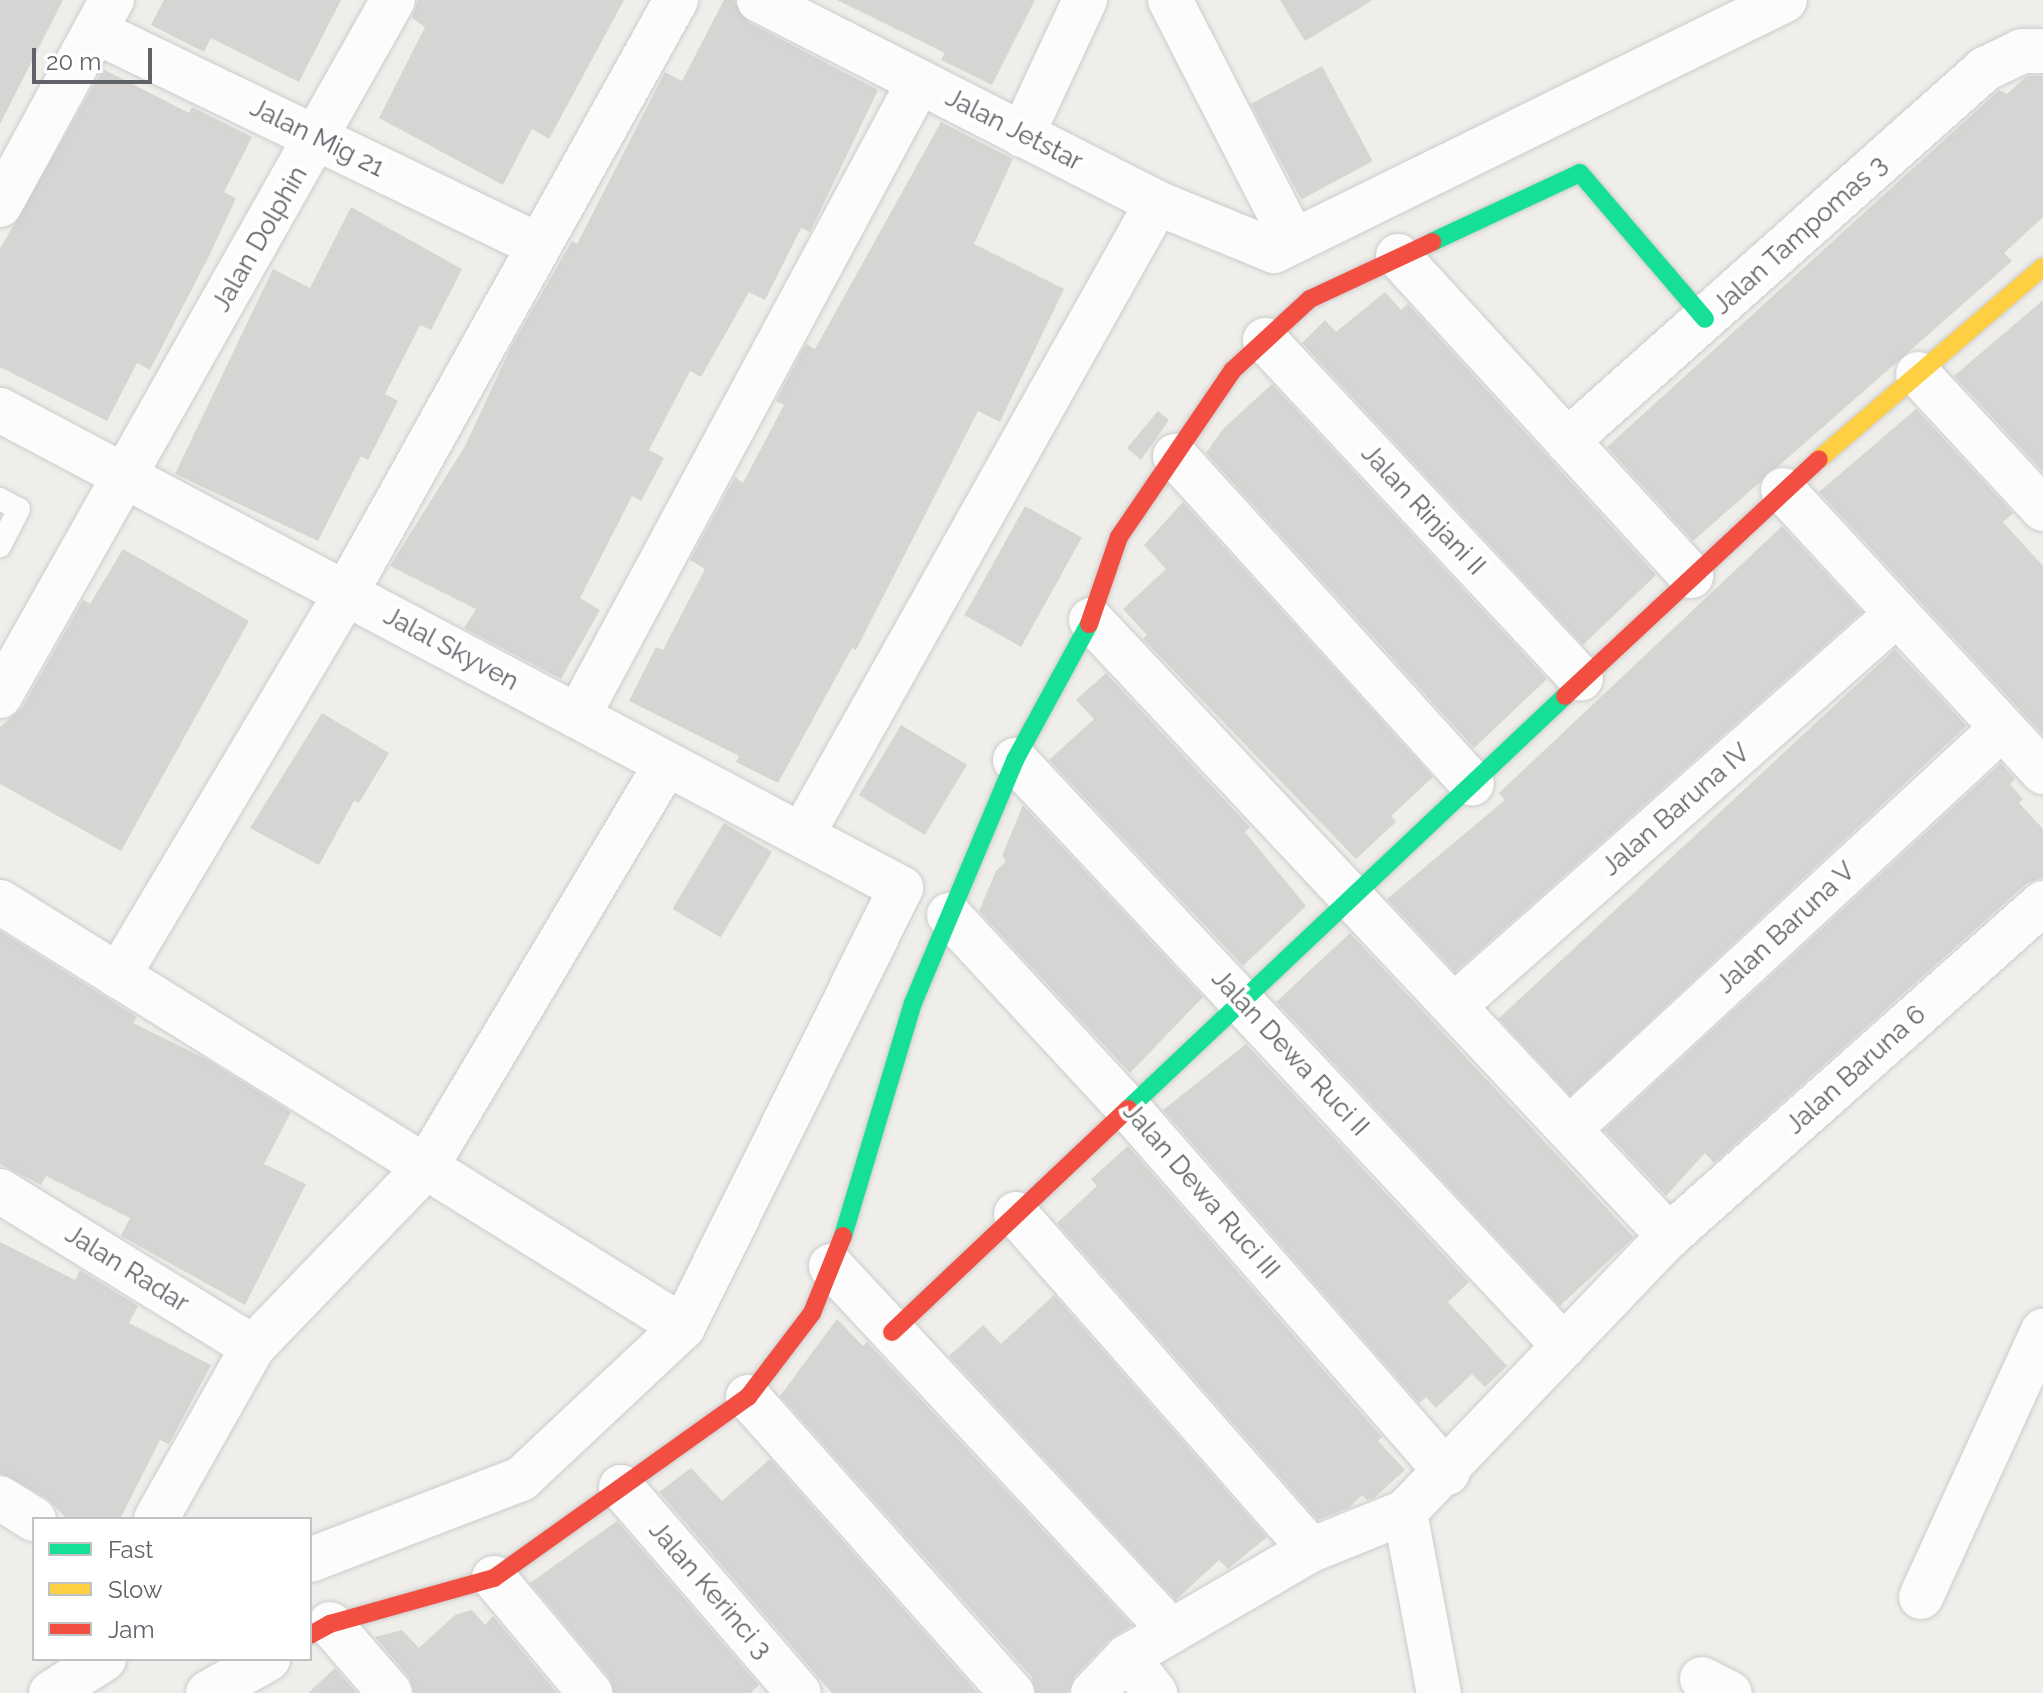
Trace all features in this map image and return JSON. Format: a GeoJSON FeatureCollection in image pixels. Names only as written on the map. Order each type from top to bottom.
{"type":"FeatureCollection","features":[{"type":"Feature","properties":{"kind":"street","name":"Jalan Dolphin"},"geometry":{"type":"LineString","coordinates":[[0,696],[393,0]]}},
{"type":"Feature","properties":{"kind":"street"},"geometry":{"type":"LineString","coordinates":[[118,976],[346,593],[676,0]]}},
{"type":"Feature","properties":{"kind":"street","name":"Jalan Jetstar"},"geometry":{"type":"LineString","coordinates":[[759,0],[1157,203],[1284,246]]}},
{"type":"Feature","properties":{"kind":"street"},"geometry":{"type":"LineString","coordinates":[[1022,135],[1085,0]]}},
{"type":"Feature","properties":{"kind":"street"},"geometry":{"type":"LineString","coordinates":[[1170,0],[1284,246],[1785,0]]}},
{"type":"Feature","properties":{"kind":"street","name":"Jalan Mig 21"},"geometry":{"type":"LineString","coordinates":[[104,15],[317,138],[539,246]]}},
{"type":"Feature","properties":{"kind":"street"},"geometry":{"type":"LineString","coordinates":[[0,205],[104,15]]}},
{"type":"Feature","properties":{"kind":"street","name":"Jalan Tampomas 3"},"geometry":{"type":"LineString","coordinates":[[1567,441],[1985,69],[2022,51],[2043,51]]}},
{"type":"Feature","properties":{"kind":"street"},"geometry":{"type":"LineString","coordinates":[[578,716],[919,82]]}},
{"type":"Feature","properties":{"kind":"street"},"geometry":{"type":"LineString","coordinates":[[320,1629],[494,1578],[748,1397],[812,1313],[831,1266],[913,1003],[1015,760],[1091,620],[1119,537],[1233,370],[1310,299],[1580,173],[1705,319]]}},
{"type":"Feature","properties":{"kind":"street"},"geometry":{"type":"LineString","coordinates":[[802,835],[1157,203]]}},
{"type":"Feature","properties":{"kind":"street"},"geometry":{"type":"LineString","coordinates":[[1398,256],[1691,576]]}},
{"type":"Feature","properties":{"kind":"street"},"geometry":{"type":"LineString","coordinates":[[892,1332],[1783,490],[2043,267]]}},
{"type":"Feature","properties":{"kind":"street","name":"Jalan Rinjani II"},"geometry":{"type":"LineString","coordinates":[[1265,340],[1581,679]]}},
{"type":"Feature","properties":{"kind":"street"},"geometry":{"type":"LineString","coordinates":[[1918,374],[2043,509]]}},
{"type":"Feature","properties":{"kind":"street","name":"Jalal Skyven"},"geometry":{"type":"LineString","coordinates":[[0,410],[901,888],[683,1327]]}},
{"type":"Feature","properties":{"kind":"street"},"geometry":{"type":"LineString","coordinates":[[1175,456],[1472,783]]}},
{"type":"Feature","properties":{"kind":"street"},"geometry":{"type":"LineString","coordinates":[[1783,490],[2043,772]]}},
{"type":"Feature","properties":{"kind":"street","name":"Jalan Baruna IV"},"geometry":{"type":"LineString","coordinates":[[1455,1005],[1897,614]]}},
{"type":"Feature","properties":{"kind":"street"},"geometry":{"type":"LineString","coordinates":[[1091,620],[1669,1236]]}},
{"type":"Feature","properties":{"kind":"street","name":"Jalan Baruna V"},"geometry":{"type":"LineString","coordinates":[[1569,1129],[2002,728]]}},
{"type":"Feature","properties":{"kind":"street","name":"Jalan Dewa Ruci II"},"geometry":{"type":"LineString","coordinates":[[1015,760],[1564,1346]]}},
{"type":"Feature","properties":{"kind":"street"},"geometry":{"type":"LineString","coordinates":[[157,1517],[253,1347],[426,1167],[666,764]]}},
{"type":"Feature","properties":{"kind":"street"},"geometry":{"type":"LineString","coordinates":[[0,902],[683,1327],[521,1479],[312,1559]]}},
{"type":"Feature","properties":{"kind":"street","name":"Jalan Baruna 6"},"geometry":{"type":"LineString","coordinates":[[1405,1512],[1447,1473],[1669,1236],[2043,903]]}},
{"type":"Feature","properties":{"kind":"street","name":"Jalan Dewa Ruci III"},"geometry":{"type":"LineString","coordinates":[[949,915],[1128,1108],[1447,1473]]}},
{"type":"Feature","properties":{"kind":"street","name":"Jalan Radar"},"geometry":{"type":"LineString","coordinates":[[0,1191],[253,1347]]}},
{"type":"Feature","properties":{"kind":"street"},"geometry":{"type":"LineString","coordinates":[[1016,1214],[1311,1550]]}},
{"type":"Feature","properties":{"kind":"street"},"geometry":{"type":"LineString","coordinates":[[831,1266],[1171,1631]]}},
{"type":"Feature","properties":{"kind":"street"},"geometry":{"type":"LineString","coordinates":[[1921,1597],[2043,1331]]}},
{"type":"Feature","properties":{"kind":"street"},"geometry":{"type":"LineString","coordinates":[[748,1397],[1012,1693]]}},
{"type":"Feature","properties":{"kind":"street","name":"Jalan Kerinci 3"},"geometry":{"type":"LineString","coordinates":[[621,1487],[799,1693]]}},
{"type":"Feature","properties":{"kind":"street"},"geometry":{"type":"LineString","coordinates":[[0,1498],[32,1518]]}},
{"type":"Feature","properties":{"kind":"street"},"geometry":{"type":"LineString","coordinates":[[1093,1693],[1127,1657],[1171,1631],[1311,1550],[1405,1512],[1439,1693]]}},
{"type":"Feature","properties":{"kind":"street"},"geometry":{"type":"LineString","coordinates":[[494,1578],[590,1693]]}},
{"type":"Feature","properties":{"kind":"street"},"geometry":{"type":"LineString","coordinates":[[320,1629],[390,1693]]}},
{"type":"Feature","properties":{"kind":"street"},"geometry":{"type":"LineString","coordinates":[[1127,1657],[1155,1693]]}},
{"type":"Feature","properties":{"kind":"street"},"geometry":{"type":"LineString","coordinates":[[51,1693],[101,1661]]}},
{"type":"Feature","properties":{"kind":"street"},"geometry":{"type":"LineString","coordinates":[[208,1693],[264,1661]]}},
{"type":"Feature","properties":{"kind":"lane"},"geometry":{"type":"LineString","coordinates":[[0,499],[19,509],[0,546]]}},
{"type":"Feature","properties":{"kind":"building"},"geometry":{"type":"Polygon","coordinates":[[[0,0],[63,0],[0,124],[0,0]]]}},
{"type":"Feature","properties":{"kind":"building"},"geometry":{"type":"Polygon","coordinates":[[[164,0],[341,0],[299,82],[211,38],[204,52],[151,25],[164,0]]]}},
{"type":"Feature","properties":{"kind":"building"},"geometry":{"type":"Polygon","coordinates":[[[418,0],[624,0],[549,139],[532,129],[503,185],[379,118],[425,27],[412,18],[418,0]]]}},
{"type":"Feature","properties":{"kind":"building"},"geometry":{"type":"Polygon","coordinates":[[[724,0],[734,0],[748,22],[878,90],[810,232],[801,228],[765,300],[749,292],[701,377],[690,371],[649,450],[664,458],[641,501],[632,496],[580,598],[600,610],[561,679],[464,628],[476,609],[390,566],[465,446],[511,347],[572,241],[577,244],[665,72],[682,81],[724,0]]]}},
{"type":"Feature","properties":{"kind":"building"},"geometry":{"type":"Polygon","coordinates":[[[837,0],[1035,0],[992,85],[941,60],[945,53],[837,0]]]}},
{"type":"Feature","properties":{"kind":"building"},"geometry":{"type":"Polygon","coordinates":[[[1280,0],[1373,0],[1305,41],[1280,0]]]}},
{"type":"Feature","properties":{"kind":"building"},"geometry":{"type":"Polygon","coordinates":[[[1322,66],[1373,161],[1301,199],[1250,104],[1322,66]]]}},
{"type":"Feature","properties":{"kind":"building"},"geometry":{"type":"Polygon","coordinates":[[[103,69],[189,113],[192,107],[252,137],[224,192],[236,198],[210,254],[150,370],[137,363],[107,421],[0,367],[0,249],[103,69]]]}},
{"type":"Feature","properties":{"kind":"building"},"geometry":{"type":"Polygon","coordinates":[[[2027,76],[2043,76],[2043,217],[2004,253],[2012,261],[1693,541],[1607,447],[1999,90],[2007,94],[2027,76]]]}},
{"type":"Feature","properties":{"kind":"building"},"geometry":{"type":"Polygon","coordinates":[[[941,122],[1013,159],[974,244],[1064,289],[1000,422],[978,411],[856,650],[852,648],[778,783],[736,762],[739,756],[629,701],[656,647],[663,650],[705,569],[690,560],[735,477],[743,483],[784,405],[776,401],[806,344],[815,349],[941,122]]]}},
{"type":"Feature","properties":{"kind":"building"},"geometry":{"type":"Polygon","coordinates":[[[351,207],[462,269],[431,330],[420,325],[385,394],[398,401],[368,460],[361,456],[318,541],[175,474],[273,269],[310,288],[351,207]]]}},
{"type":"Feature","properties":{"kind":"building"},"geometry":{"type":"Polygon","coordinates":[[[1385,292],[1401,310],[1408,304],[1656,575],[1583,645],[1302,343],[1325,320],[1336,332],[1385,292]]]}},
{"type":"Feature","properties":{"kind":"building"},"geometry":{"type":"Polygon","coordinates":[[[2043,300],[2043,472],[1954,376],[2043,300]]]}},
{"type":"Feature","properties":{"kind":"building"},"geometry":{"type":"Polygon","coordinates":[[[1272,384],[1547,679],[1474,748],[1206,453],[1223,429],[1272,384]]]}},
{"type":"Feature","properties":{"kind":"building"},"geometry":{"type":"Polygon","coordinates":[[[1916,409],[2013,513],[2003,522],[2043,566],[2043,735],[1819,492],[1916,409]]]}},
{"type":"Feature","properties":{"kind":"building"},"geometry":{"type":"Polygon","coordinates":[[[1158,411],[1169,420],[1141,460],[1127,448],[1158,411]]]}},
{"type":"Feature","properties":{"kind":"building"},"geometry":{"type":"Polygon","coordinates":[[[1183,502],[1433,777],[1391,816],[1396,822],[1356,859],[1143,639],[1147,635],[1123,609],[1166,569],[1144,545],[1183,502]]]}},
{"type":"Feature","properties":{"kind":"building"},"geometry":{"type":"Polygon","coordinates":[[[1025,506],[1082,538],[1021,647],[964,615],[1025,506]]]}},
{"type":"Feature","properties":{"kind":"building"},"geometry":{"type":"Polygon","coordinates":[[[1782,526],[1862,612],[1455,972],[1387,899],[1505,800],[1499,793],[1782,526]]]}},
{"type":"Feature","properties":{"kind":"building"},"geometry":{"type":"Polygon","coordinates":[[[123,549],[249,621],[121,851],[0,784],[0,727],[22,708],[83,600],[90,604],[123,549]]]}},
{"type":"Feature","properties":{"kind":"building"},"geometry":{"type":"Polygon","coordinates":[[[1895,649],[1967,726],[1570,1095],[1499,1019],[1895,649]]]}},
{"type":"Feature","properties":{"kind":"building"},"geometry":{"type":"Polygon","coordinates":[[[1106,673],[1250,827],[1245,832],[1306,906],[1243,966],[1049,760],[1094,719],[1076,700],[1106,673]]]}},
{"type":"Feature","properties":{"kind":"building"},"geometry":{"type":"Polygon","coordinates":[[[322,713],[389,753],[359,803],[354,801],[319,865],[250,828],[322,713]]]}},
{"type":"Feature","properties":{"kind":"building"},"geometry":{"type":"Polygon","coordinates":[[[901,725],[967,765],[925,835],[859,795],[901,725]]]}},
{"type":"Feature","properties":{"kind":"building"},"geometry":{"type":"Polygon","coordinates":[[[2001,763],[2015,779],[2010,784],[2023,799],[2019,803],[2043,829],[2043,877],[2026,884],[1714,1163],[1705,1153],[1666,1196],[1604,1130],[2001,763]]]}},
{"type":"Feature","properties":{"kind":"building"},"geometry":{"type":"Polygon","coordinates":[[[1023,805],[1203,997],[1130,1073],[979,911],[996,871],[1006,861],[1002,856],[1023,805]]]}},
{"type":"Feature","properties":{"kind":"building"},"geometry":{"type":"Polygon","coordinates":[[[724,823],[772,852],[720,938],[672,909],[724,823]]]}},
{"type":"Feature","properties":{"kind":"building"},"geometry":{"type":"Polygon","coordinates":[[[0,931],[137,1017],[133,1023],[206,1059],[291,1112],[264,1164],[306,1184],[245,1305],[121,1236],[130,1218],[46,1176],[41,1185],[0,1164],[0,931]]]}},
{"type":"Feature","properties":{"kind":"building"},"geometry":{"type":"Polygon","coordinates":[[[1350,933],[1634,1237],[1560,1306],[1276,1002],[1350,933]]]}},
{"type":"Feature","properties":{"kind":"building"},"geometry":{"type":"Polygon","coordinates":[[[1246,1044],[1469,1282],[1448,1302],[1507,1366],[1485,1387],[1472,1374],[1436,1408],[1426,1397],[1419,1403],[1163,1110],[1246,1044]]]}},
{"type":"Feature","properties":{"kind":"building"},"geometry":{"type":"Polygon","coordinates":[[[1128,1146],[1382,1437],[1378,1441],[1405,1470],[1374,1498],[1367,1500],[1362,1495],[1349,1508],[1318,1520],[1057,1223],[1097,1186],[1091,1179],[1128,1146]]]}},
{"type":"Feature","properties":{"kind":"building"},"geometry":{"type":"Polygon","coordinates":[[[0,1242],[75,1280],[80,1270],[138,1306],[129,1323],[211,1365],[169,1444],[160,1440],[121,1517],[65,1517],[47,1498],[0,1473],[0,1242]]]}},
{"type":"Feature","properties":{"kind":"building"},"geometry":{"type":"Polygon","coordinates":[[[1054,1295],[1267,1537],[1228,1569],[1219,1560],[1176,1600],[949,1356],[983,1325],[1001,1344],[1054,1295]]]}},
{"type":"Feature","properties":{"kind":"building"},"geometry":{"type":"Polygon","coordinates":[[[837,1319],[863,1346],[867,1342],[1132,1625],[1109,1640],[1075,1676],[1068,1693],[1036,1693],[1031,1676],[780,1396],[837,1319]]]}},
{"type":"Feature","properties":{"kind":"building"},"geometry":{"type":"Polygon","coordinates":[[[770,1459],[978,1693],[832,1693],[659,1492],[691,1468],[722,1501],[770,1459]]]}},
{"type":"Feature","properties":{"kind":"building"},"geometry":{"type":"Polygon","coordinates":[[[617,1521],[759,1685],[751,1693],[614,1693],[609,1677],[530,1583],[617,1521]]]}},
{"type":"Feature","properties":{"kind":"building"},"geometry":{"type":"Polygon","coordinates":[[[472,1610],[485,1625],[493,1616],[557,1693],[414,1693],[409,1677],[375,1637],[402,1630],[419,1648],[455,1615],[472,1610]]]}},
{"type":"Feature","properties":{"kind":"building"},"geometry":{"type":"Polygon","coordinates":[[[335,1668],[357,1693],[308,1693],[335,1668]]]}},
{"type":"Feature","properties":{"kind":"traffic: fast"},"geometry":{"type":"LineString","coordinates":[[1432,242],[1580,173],[1705,319]]}},
{"type":"Feature","properties":{"kind":"traffic: fast"},"geometry":{"type":"LineString","coordinates":[[843,1236],[913,1003],[1015,760],[1089,624]]}},
{"type":"Feature","properties":{"kind":"traffic: fast"},"geometry":{"type":"LineString","coordinates":[[1128,1109],[1565,696]]}},
{"type":"Feature","properties":{"kind":"traffic: slow"},"geometry":{"type":"LineString","coordinates":[[1819,459],[2043,267]]}},
{"type":"Feature","properties":{"kind":"traffic: jam"},"geometry":{"type":"LineString","coordinates":[[1089,624],[1119,537],[1233,370],[1310,299],[1432,242]]}},
{"type":"Feature","properties":{"kind":"traffic: jam"},"geometry":{"type":"LineString","coordinates":[[1565,696],[1819,459]]}},
{"type":"Feature","properties":{"kind":"traffic: jam"},"geometry":{"type":"LineString","coordinates":[[892,1332],[1128,1109]]}},
{"type":"Feature","properties":{"kind":"traffic: jam"},"geometry":{"type":"LineString","coordinates":[[312,1634],[330,1624],[494,1578],[748,1397],[812,1313],[843,1236]]}}]}
